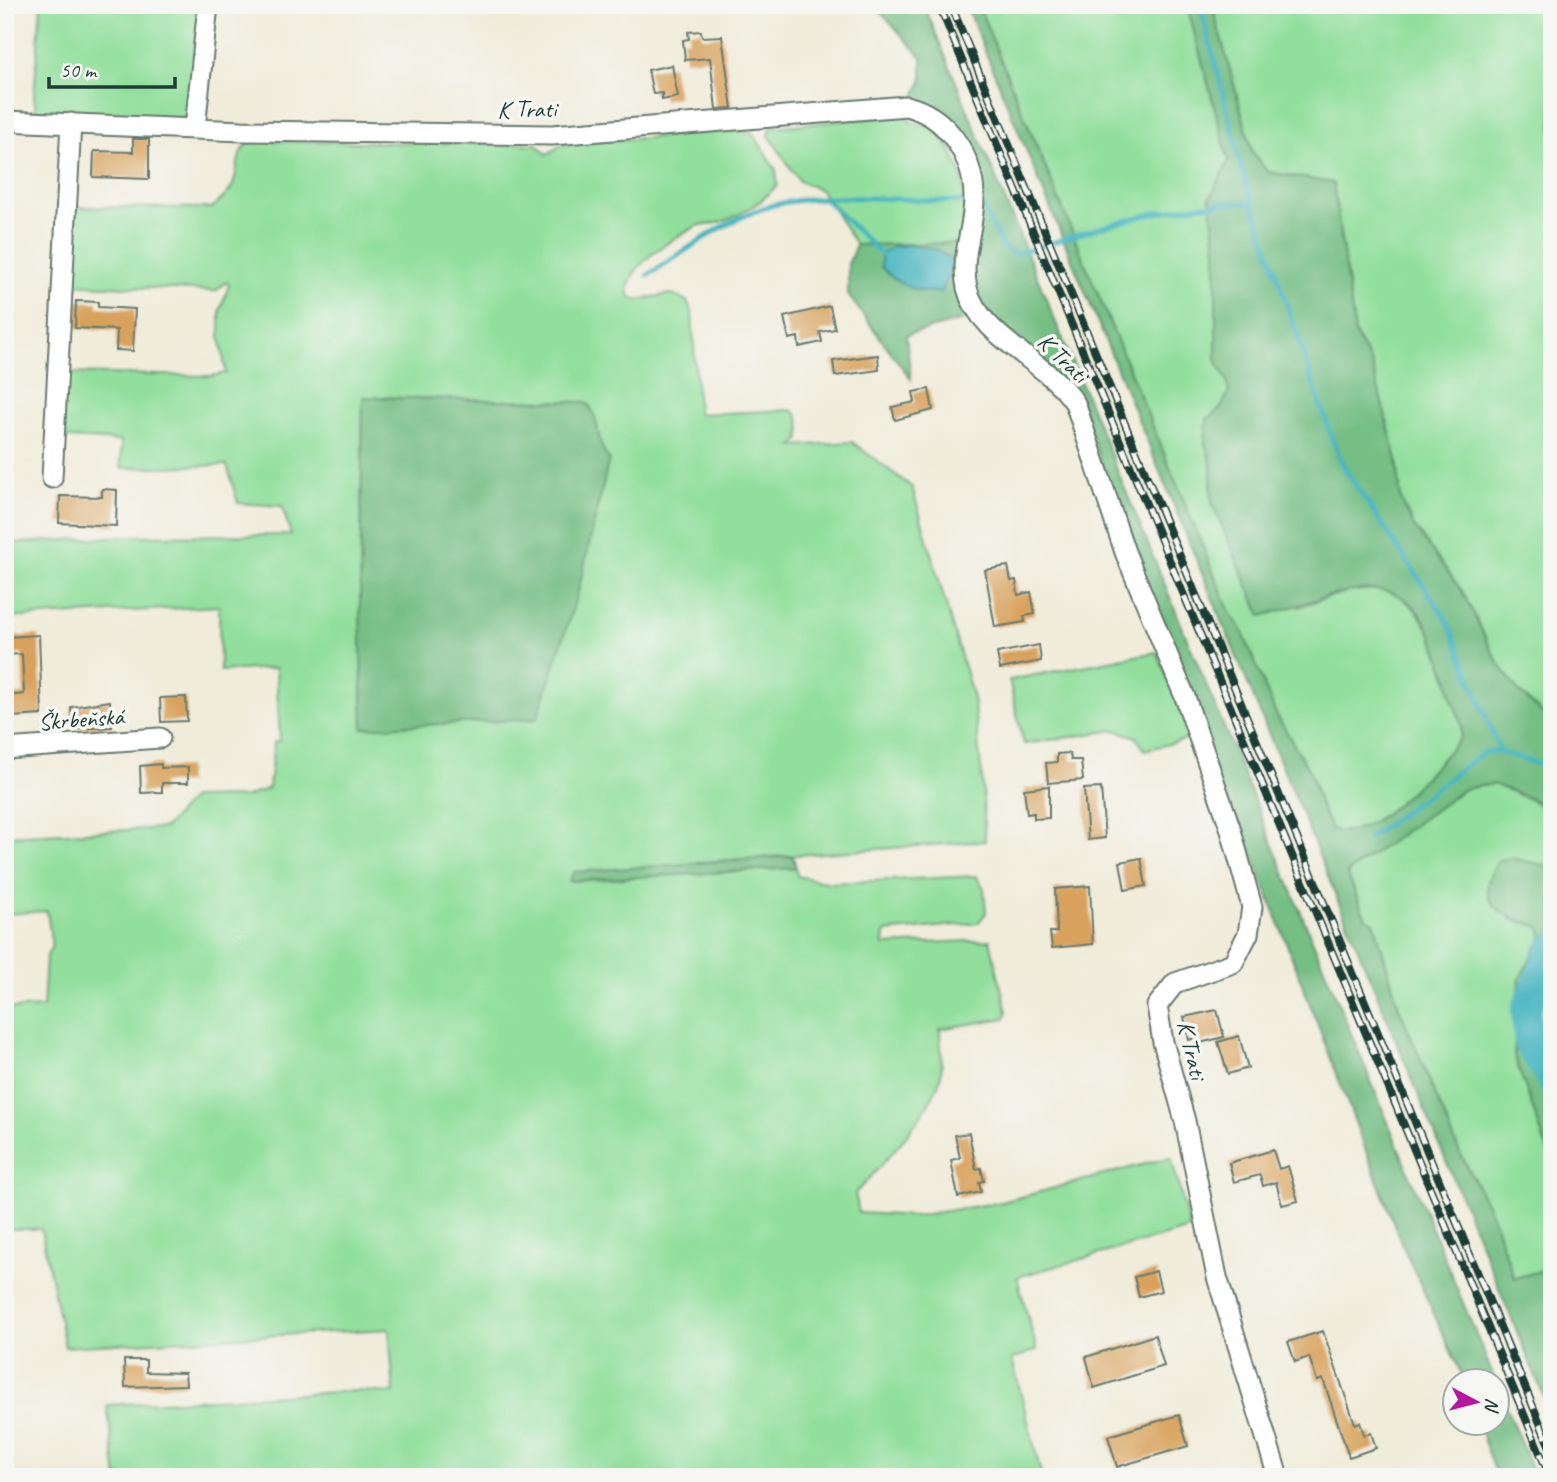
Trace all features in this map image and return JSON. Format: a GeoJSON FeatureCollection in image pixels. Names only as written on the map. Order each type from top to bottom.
{"type":"FeatureCollection","features":[{"type":"Feature","properties":{"kind":"street"},"geometry":{"type":"LineString","coordinates":[[195,128],[208,5]]}},
{"type":"Feature","properties":{"kind":"street","name":"K Trati"},"geometry":{"type":"LineString","coordinates":[[5,121],[195,128],[551,135],[906,106],[928,113],[954,137],[965,159],[974,197],[965,244],[968,291],[976,309],[991,328],[1063,385],[1075,403],[1125,552],[1185,698],[1230,827],[1252,907],[1248,934],[1233,964],[1175,983],[1157,1006],[1163,1042],[1185,1121],[1217,1278],[1278,1477]]}},
{"type":"Feature","properties":{"kind":"street"},"geometry":{"type":"LineString","coordinates":[[52,478],[71,123]]}},
{"type":"Feature","properties":{"kind":"street","name":"Škrbeňská"},"geometry":{"type":"LineString","coordinates":[[5,749],[160,738]]}},
{"type":"Feature","properties":{"kind":"green space"},"geometry":{"type":"Polygon","coordinates":[[[41,5],[201,5],[188,119],[37,115],[34,97],[41,5]]]}},
{"type":"Feature","properties":{"kind":"green space"},"geometry":{"type":"Polygon","coordinates":[[[874,5],[924,5],[1489,1366],[1458,1366],[1401,1242],[1239,819],[1232,820],[1128,548],[1083,408],[994,322],[979,301],[970,278],[975,173],[912,102],[922,81],[922,57],[874,5]]]}},
{"type":"Feature","properties":{"kind":"green space"},"geometry":{"type":"Polygon","coordinates":[[[966,5],[978,5],[1231,615],[1241,628],[1276,714],[1311,774],[1319,803],[1331,829],[1347,831],[1364,826],[1401,801],[1459,740],[1462,728],[1446,672],[1431,634],[1410,603],[1395,594],[1358,590],[1261,616],[1212,503],[1211,462],[1205,443],[1207,419],[1221,408],[1229,392],[1227,380],[1216,360],[1216,248],[1210,198],[1229,161],[1187,5],[1212,5],[1253,154],[1268,172],[1333,183],[1355,334],[1372,365],[1397,460],[1401,500],[1413,525],[1462,591],[1497,661],[1519,692],[1552,722],[1552,825],[1550,817],[1537,801],[1493,784],[1464,789],[1347,873],[1365,917],[1374,922],[1399,1008],[1458,1149],[1489,1208],[1514,1278],[1552,1268],[1552,1416],[966,5]]]}},
{"type":"Feature","properties":{"kind":"green space"},"geometry":{"type":"Polygon","coordinates":[[[978,5],[1187,5],[1229,161],[1210,198],[1216,248],[1216,360],[1228,381],[1229,392],[1205,443],[1211,462],[1212,503],[1299,607],[1368,588],[1386,590],[1402,598],[1426,625],[1442,661],[1461,722],[1459,740],[1434,768],[1382,816],[1364,826],[1347,832],[1331,830],[1319,803],[1311,774],[1276,714],[1241,629],[1231,615],[978,5]]]}},
{"type":"Feature","properties":{"kind":"green space"},"geometry":{"type":"Polygon","coordinates":[[[1212,5],[1552,5],[1552,722],[1519,692],[1497,661],[1462,591],[1413,525],[1401,500],[1397,460],[1372,365],[1355,334],[1333,183],[1268,172],[1253,153],[1212,5]]]}},
{"type":"Feature","properties":{"kind":"green space"},"geometry":{"type":"Polygon","coordinates":[[[905,116],[912,123],[932,124],[959,167],[964,192],[961,243],[856,245],[821,190],[799,181],[769,135],[771,127],[905,116]]]}},
{"type":"Feature","properties":{"kind":"green space"},"geometry":{"type":"Polygon","coordinates":[[[727,131],[752,132],[776,170],[777,185],[756,204],[722,222],[697,226],[652,254],[634,274],[629,284],[629,295],[636,300],[671,294],[687,301],[692,312],[698,414],[792,410],[799,420],[801,432],[800,440],[792,446],[852,442],[912,487],[973,698],[982,776],[985,841],[702,862],[570,881],[796,868],[797,876],[830,883],[976,876],[984,888],[986,913],[978,923],[885,932],[884,945],[990,940],[1007,1012],[1005,1018],[940,1029],[942,1068],[930,1102],[906,1136],[855,1193],[859,1213],[915,1216],[1002,1202],[1171,1157],[1190,1229],[1017,1277],[1037,1350],[1012,1359],[1042,1477],[117,1477],[107,1405],[354,1391],[394,1393],[389,1329],[65,1347],[41,1229],[5,1229],[5,1009],[43,1007],[46,958],[52,946],[47,911],[5,914],[5,836],[165,828],[192,798],[246,797],[269,788],[274,742],[280,741],[276,668],[220,671],[219,606],[5,618],[5,544],[128,536],[291,535],[282,506],[238,503],[227,465],[121,468],[121,441],[69,438],[56,431],[60,373],[211,376],[226,373],[220,335],[220,311],[229,285],[226,282],[216,291],[64,284],[68,207],[212,208],[230,190],[240,155],[253,141],[536,144],[547,154],[562,145],[727,131]],[[363,397],[360,602],[363,728],[609,460],[601,446],[594,415],[586,402],[363,397]]]}},
{"type":"Feature","properties":{"kind":"green space"},"geometry":{"type":"Polygon","coordinates":[[[961,243],[972,318],[906,335],[911,379],[848,295],[848,264],[856,245],[961,243]]]}},
{"type":"Feature","properties":{"kind":"green space"},"geometry":{"type":"Polygon","coordinates":[[[363,397],[586,402],[591,408],[601,446],[609,459],[578,592],[537,719],[363,728],[360,602],[363,397]]]}},
{"type":"Feature","properties":{"kind":"green space"},"geometry":{"type":"Polygon","coordinates":[[[1157,652],[1192,738],[1145,750],[1136,737],[1116,730],[1024,744],[1009,680],[1157,652]]]}},
{"type":"Feature","properties":{"kind":"green space"},"geometry":{"type":"Polygon","coordinates":[[[1493,784],[1527,798],[1545,811],[1549,819],[1552,846],[1552,867],[1512,858],[1511,920],[1539,926],[1543,935],[1520,978],[1514,1055],[1552,1163],[1552,1268],[1514,1278],[1489,1208],[1458,1149],[1399,1008],[1374,922],[1365,917],[1347,873],[1464,789],[1493,784]]]}},
{"type":"Feature","properties":{"kind":"green space"},"geometry":{"type":"Polygon","coordinates":[[[793,856],[796,868],[569,881],[574,872],[793,856]]]}},
{"type":"Feature","properties":{"kind":"green space"},"geometry":{"type":"Polygon","coordinates":[[[1512,858],[1552,867],[1552,931],[1522,1001],[1521,1039],[1530,1064],[1552,1089],[1552,1163],[1514,1055],[1520,978],[1543,935],[1539,926],[1513,918],[1494,905],[1489,897],[1491,874],[1499,860],[1512,858]]]}},
{"type":"Feature","properties":{"kind":"green space"},"geometry":{"type":"Polygon","coordinates":[[[1512,1422],[1535,1477],[1498,1477],[1482,1436],[1512,1436],[1512,1422]]]}},
{"type":"Feature","properties":{"kind":"water"},"geometry":{"type":"Polygon","coordinates":[[[907,245],[936,249],[954,262],[941,292],[908,287],[881,267],[881,254],[892,247],[907,245]]]}},
{"type":"Feature","properties":{"kind":"building"},"geometry":{"type":"Polygon","coordinates":[[[701,31],[702,37],[722,36],[732,108],[716,109],[710,58],[685,60],[683,40],[689,39],[688,32],[701,31]]]}},
{"type":"Feature","properties":{"kind":"building"},"geometry":{"type":"Polygon","coordinates":[[[672,65],[678,97],[662,100],[662,93],[653,94],[648,70],[672,65]]]}},
{"type":"Feature","properties":{"kind":"building"},"geometry":{"type":"Polygon","coordinates":[[[133,139],[149,139],[149,179],[93,177],[94,151],[133,152],[133,139]]]}},
{"type":"Feature","properties":{"kind":"building"},"geometry":{"type":"Polygon","coordinates":[[[76,301],[98,302],[98,307],[135,309],[133,351],[116,350],[117,330],[75,328],[76,301]]]}},
{"type":"Feature","properties":{"kind":"building"},"geometry":{"type":"Polygon","coordinates":[[[830,306],[835,329],[820,332],[822,342],[799,347],[798,337],[789,339],[784,317],[830,306]]]}},
{"type":"Feature","properties":{"kind":"building"},"geometry":{"type":"Polygon","coordinates":[[[878,355],[879,370],[835,376],[833,361],[878,355]]]}},
{"type":"Feature","properties":{"kind":"building"},"geometry":{"type":"Polygon","coordinates":[[[929,389],[933,410],[895,420],[892,407],[915,402],[913,392],[929,389]]]}},
{"type":"Feature","properties":{"kind":"building"},"geometry":{"type":"Polygon","coordinates":[[[102,489],[117,490],[116,526],[59,523],[60,496],[102,497],[102,489]]]}},
{"type":"Feature","properties":{"kind":"building"},"geometry":{"type":"Polygon","coordinates":[[[1008,566],[1011,581],[1016,580],[1018,595],[1031,592],[1035,614],[1024,616],[1025,622],[995,627],[985,570],[1008,566]]]}},
{"type":"Feature","properties":{"kind":"building"},"geometry":{"type":"Polygon","coordinates":[[[39,635],[42,715],[12,717],[12,707],[7,702],[14,695],[24,694],[22,654],[5,655],[5,637],[39,635]]]}},
{"type":"Feature","properties":{"kind":"building"},"geometry":{"type":"Polygon","coordinates":[[[1039,645],[1041,661],[1000,669],[997,653],[1039,645]]]}},
{"type":"Feature","properties":{"kind":"building"},"geometry":{"type":"Polygon","coordinates":[[[186,697],[187,721],[161,722],[160,698],[186,697]]]}},
{"type":"Feature","properties":{"kind":"building"},"geometry":{"type":"Polygon","coordinates":[[[110,701],[112,727],[73,729],[71,707],[110,701]]]}},
{"type":"Feature","properties":{"kind":"building"},"geometry":{"type":"Polygon","coordinates":[[[1070,753],[1071,760],[1081,760],[1083,780],[1048,783],[1046,763],[1057,762],[1057,754],[1070,753]]]}},
{"type":"Feature","properties":{"kind":"building"},"geometry":{"type":"Polygon","coordinates":[[[161,764],[161,768],[188,767],[188,783],[162,783],[162,792],[141,793],[140,766],[161,764]]]}},
{"type":"Feature","properties":{"kind":"building"},"geometry":{"type":"Polygon","coordinates":[[[1049,786],[1049,818],[1034,819],[1034,813],[1027,814],[1024,789],[1049,786]]]}},
{"type":"Feature","properties":{"kind":"building"},"geometry":{"type":"Polygon","coordinates":[[[1101,788],[1105,838],[1088,840],[1084,789],[1101,788]]]}},
{"type":"Feature","properties":{"kind":"building"},"geometry":{"type":"Polygon","coordinates":[[[1141,858],[1146,886],[1125,890],[1120,862],[1141,858]]]}},
{"type":"Feature","properties":{"kind":"building"},"geometry":{"type":"Polygon","coordinates":[[[1090,886],[1093,944],[1052,948],[1050,932],[1057,932],[1055,889],[1090,886]]]}},
{"type":"Feature","properties":{"kind":"building"},"geometry":{"type":"Polygon","coordinates":[[[1217,1010],[1224,1037],[1200,1043],[1199,1037],[1189,1040],[1184,1017],[1217,1010]]]}},
{"type":"Feature","properties":{"kind":"building"},"geometry":{"type":"Polygon","coordinates":[[[1239,1036],[1248,1068],[1228,1074],[1218,1042],[1239,1036]]]}},
{"type":"Feature","properties":{"kind":"building"},"geometry":{"type":"Polygon","coordinates":[[[969,1133],[976,1169],[981,1168],[984,1181],[979,1182],[981,1192],[958,1197],[951,1160],[960,1158],[955,1135],[969,1133]]]}},
{"type":"Feature","properties":{"kind":"building"},"geometry":{"type":"Polygon","coordinates":[[[1273,1150],[1279,1169],[1288,1166],[1298,1201],[1282,1205],[1276,1182],[1263,1186],[1260,1175],[1234,1182],[1229,1163],[1273,1150]]]}},
{"type":"Feature","properties":{"kind":"building"},"geometry":{"type":"Polygon","coordinates":[[[1156,1271],[1161,1291],[1139,1297],[1134,1277],[1156,1271]]]}},
{"type":"Feature","properties":{"kind":"building"},"geometry":{"type":"Polygon","coordinates":[[[1323,1331],[1355,1424],[1360,1422],[1364,1435],[1371,1433],[1376,1448],[1349,1457],[1323,1379],[1317,1381],[1309,1357],[1295,1362],[1288,1342],[1323,1331]]]}},
{"type":"Feature","properties":{"kind":"building"},"geometry":{"type":"Polygon","coordinates":[[[1155,1335],[1164,1366],[1094,1388],[1086,1357],[1155,1335]]]}},
{"type":"Feature","properties":{"kind":"building"},"geometry":{"type":"Polygon","coordinates":[[[124,1360],[146,1360],[146,1372],[185,1373],[186,1385],[125,1387],[124,1360]]]}},
{"type":"Feature","properties":{"kind":"building"},"geometry":{"type":"Polygon","coordinates":[[[1179,1415],[1188,1446],[1117,1467],[1108,1436],[1179,1415]]]}},
{"type":"Feature","properties":{"kind":"waterway"},"geometry":{"type":"LineString","coordinates":[[1200,5],[1246,183],[1332,439],[1346,471],[1447,620],[1500,752],[1552,768]]}},
{"type":"Feature","properties":{"kind":"waterway"},"geometry":{"type":"LineString","coordinates":[[648,275],[722,227],[770,206],[792,201],[842,198],[969,202]]}},
{"type":"Feature","properties":{"kind":"waterway"},"geometry":{"type":"LineString","coordinates":[[826,200],[881,254]]}},
{"type":"Feature","properties":{"kind":"waterway"},"geometry":{"type":"LineString","coordinates":[[981,204],[1002,246],[1014,254],[1162,212],[1222,203],[1253,203]]}},
{"type":"Feature","properties":{"kind":"waterway"},"geometry":{"type":"LineString","coordinates":[[1369,838],[1484,752],[1500,752]]}},
{"type":"Feature","properties":{"kind":"waterway"},"geometry":{"type":"LineString","coordinates":[[1552,948],[1526,1010],[1529,1043],[1552,1080]]}},
{"type":"Feature","properties":{"kind":"railway"},"geometry":{"type":"LineString","coordinates":[[939,5],[1550,1477]]}},
{"type":"Feature","properties":{"kind":"railway"},"geometry":{"type":"LineString","coordinates":[[951,5],[1552,1452]]}}]}
